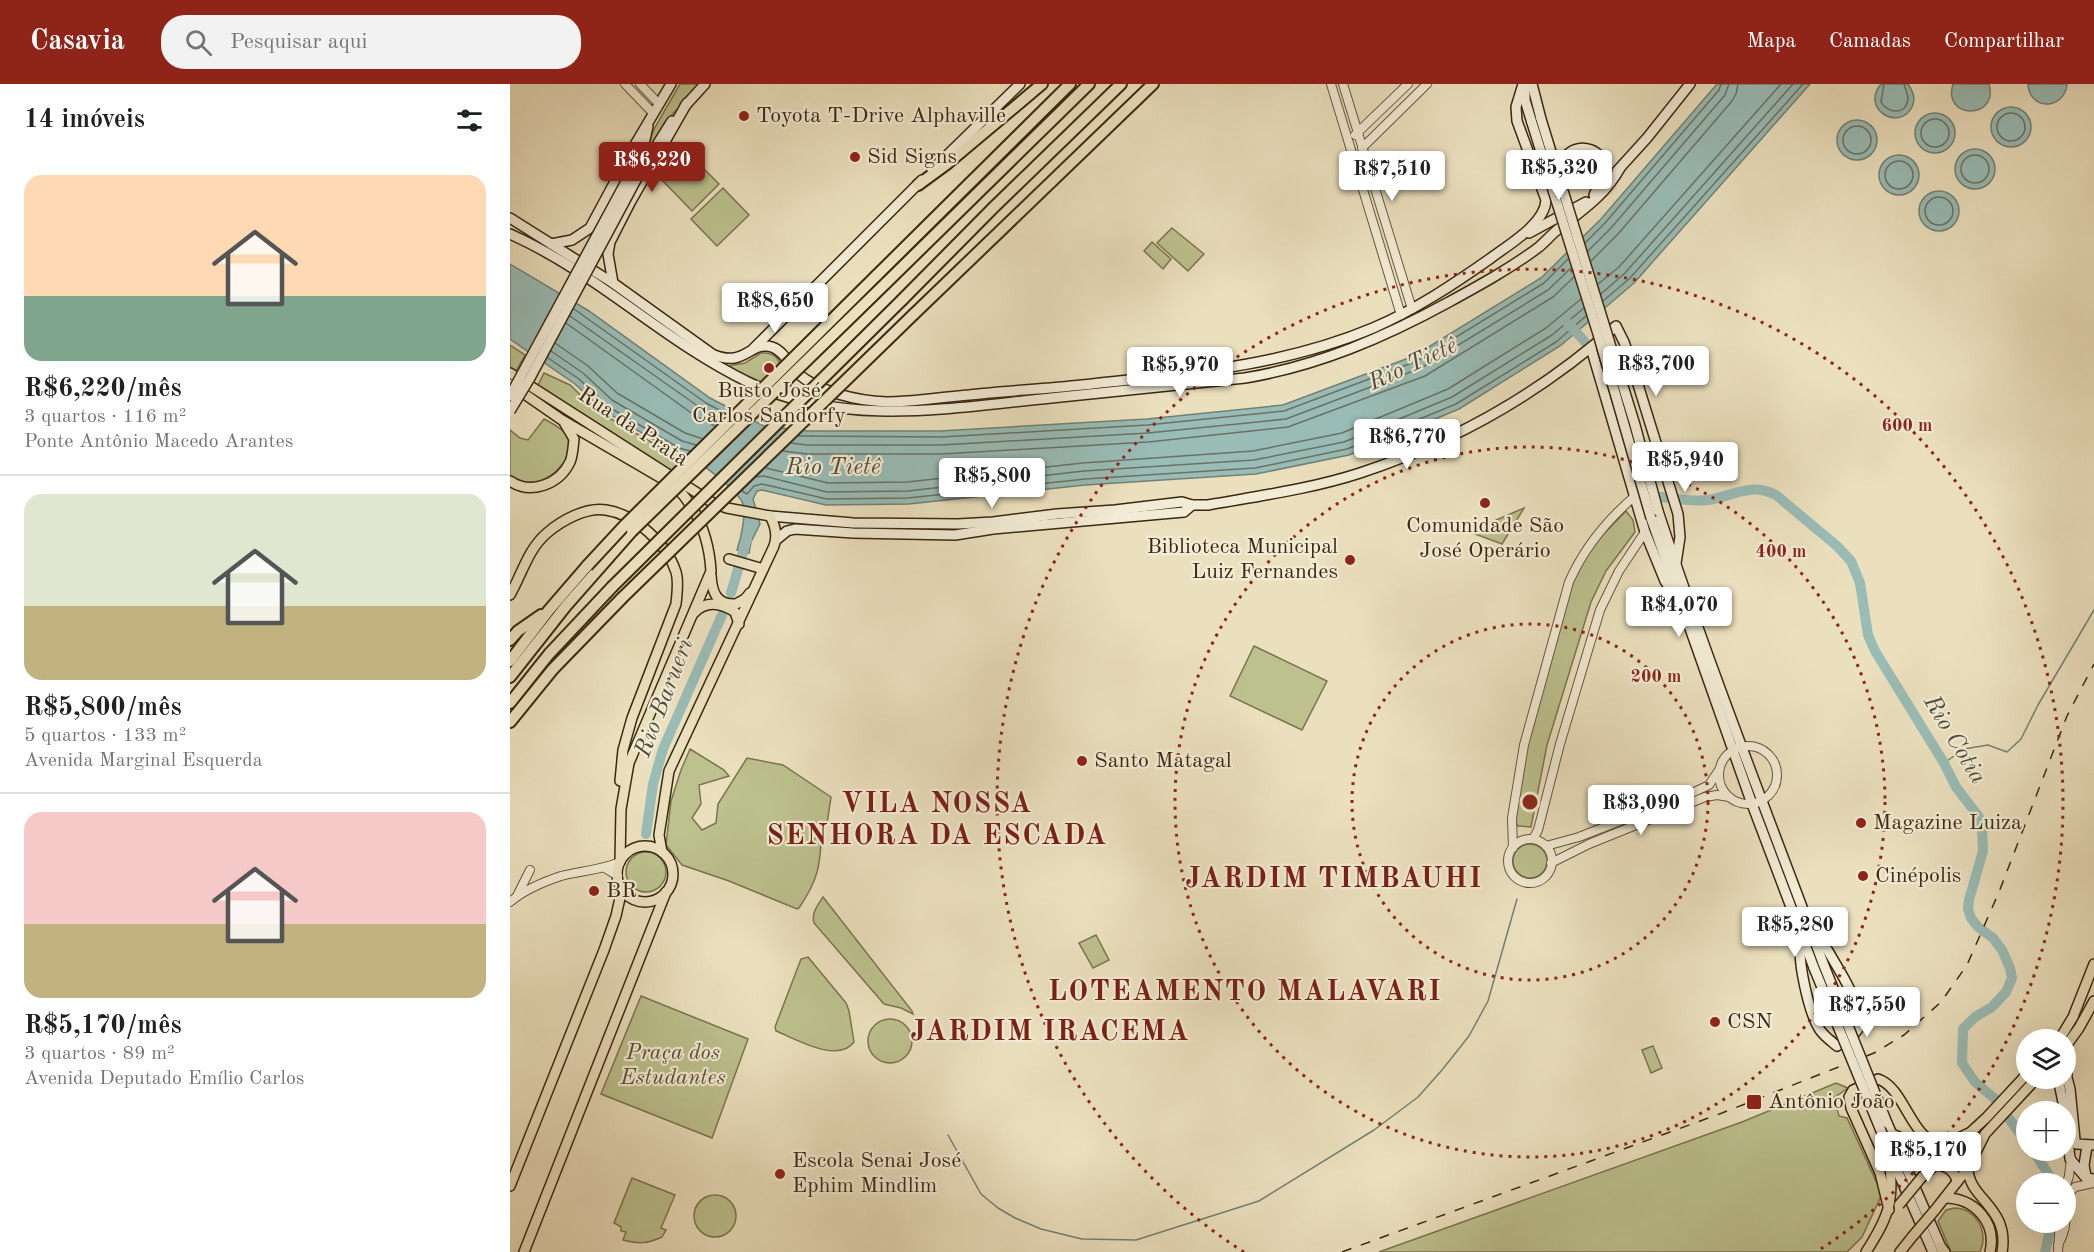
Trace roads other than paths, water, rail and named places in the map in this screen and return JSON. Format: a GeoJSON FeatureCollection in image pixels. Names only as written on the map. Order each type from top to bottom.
{"type":"FeatureCollection","features":[{"type":"Feature","properties":{"kind":"highway"},"geometry":{"type":"LineString","coordinates":[[918,185],[948,163],[1042,84]]}},
{"type":"Feature","properties":{"kind":"highway"},"geometry":{"type":"LineString","coordinates":[[510,677],[566,606],[625,525],[1070,84]]}},
{"type":"Feature","properties":{"kind":"highway"},"geometry":{"type":"LineString","coordinates":[[510,661],[549,610],[633,531],[1089,84]]}},
{"type":"Feature","properties":{"kind":"highway"},"geometry":{"type":"LineString","coordinates":[[510,703],[549,654],[612,587],[1121,84]]}},
{"type":"Feature","properties":{"kind":"highway"},"geometry":{"type":"LineString","coordinates":[[510,722],[553,669],[622,598],[1153,84]]}},
{"type":"Feature","properties":{"kind":"highway"},"geometry":{"type":"LineString","coordinates":[[510,640],[518,631],[549,610]]}},
{"type":"Feature","properties":{"kind":"main road"},"geometry":{"type":"LineString","coordinates":[[551,244],[572,240],[590,228],[671,84]]}},
{"type":"Feature","properties":{"kind":"main road"},"geometry":{"type":"LineString","coordinates":[[510,396],[639,166],[667,127],[705,84]]}},
{"type":"Feature","properties":{"kind":"main road"},"geometry":{"type":"LineString","coordinates":[[752,350],[1020,84]]}},
{"type":"Feature","properties":{"kind":"main road"},"geometry":{"type":"LineString","coordinates":[[1524,84],[1525,100],[1559,175],[1635,425],[1655,514],[1708,650],[1715,677],[1743,746],[1804,913],[1818,966],[1887,1147],[1940,1251]]}},
{"type":"Feature","properties":{"kind":"main road"},"geometry":{"type":"LineString","coordinates":[[1507,247],[1533,225],[1546,207],[1546,200],[1517,121],[1516,107],[1524,84]]}},
{"type":"Feature","properties":{"kind":"main road"},"geometry":{"type":"LineString","coordinates":[[1533,84],[1536,121],[1547,168],[1683,608],[1802,938],[1818,966],[1892,1134],[1940,1251]]}},
{"type":"Feature","properties":{"kind":"main road"},"geometry":{"type":"LineString","coordinates":[[510,218],[613,283],[712,354],[727,359],[765,346],[771,347],[781,353],[788,363],[809,382],[825,390],[885,402],[1038,390],[1251,363],[1316,348],[1373,328],[1401,315],[1507,247],[1580,206],[1594,195],[1660,122],[1690,84]]}},
{"type":"Feature","properties":{"kind":"main road"},"geometry":{"type":"LineString","coordinates":[[613,283],[608,254],[610,242],[687,103]]}},
{"type":"Feature","properties":{"kind":"main road"},"geometry":{"type":"LineString","coordinates":[[510,411],[530,378],[639,166],[651,117]]}},
{"type":"Feature","properties":{"kind":"main road"},"geometry":{"type":"LineString","coordinates":[[1559,175],[1569,153],[1578,149],[1591,150],[1601,158],[1604,169],[1594,195]]}},
{"type":"Feature","properties":{"kind":"main road"},"geometry":{"type":"LineString","coordinates":[[510,234],[566,263],[692,351],[750,383],[809,402],[849,409],[921,411],[1253,376],[1306,363],[1411,323],[1476,287],[1539,247],[1598,199],[1620,168]]}},
{"type":"Feature","properties":{"kind":"main road"},"geometry":{"type":"LineString","coordinates":[[1515,262],[1542,241],[1545,234],[1540,227]]}},
{"type":"Feature","properties":{"kind":"main road"},"geometry":{"type":"LineString","coordinates":[[590,228],[599,238],[610,242]]}},
{"type":"Feature","properties":{"kind":"main road"},"geometry":{"type":"LineString","coordinates":[[768,515],[853,523],[958,524],[1182,502],[1192,506],[1208,505],[1312,485],[1358,473],[1436,444],[1533,389],[1591,348],[1616,326],[1628,353],[1678,514],[1680,537],[1676,563]]}},
{"type":"Feature","properties":{"kind":"main road"},"geometry":{"type":"LineString","coordinates":[[1373,328],[1376,338]]}},
{"type":"Feature","properties":{"kind":"main road"},"geometry":{"type":"LineString","coordinates":[[1591,348],[1645,532],[1665,581],[1683,608]]}},
{"type":"Feature","properties":{"kind":"main road"},"geometry":{"type":"LineString","coordinates":[[1577,358],[1588,358],[1595,364]]}},
{"type":"Feature","properties":{"kind":"main road"},"geometry":{"type":"LineString","coordinates":[[767,389],[783,376],[788,363]]}},
{"type":"Feature","properties":{"kind":"main road"},"geometry":{"type":"LineString","coordinates":[[1251,363],[1253,376]]}},
{"type":"Feature","properties":{"kind":"main road","name":"Rua da Prata"},"geometry":{"type":"LineString","coordinates":[[510,373],[713,503],[768,515]]}},
{"type":"Feature","properties":{"kind":"main road","name":"Rua da Prata"},"geometry":{"type":"LineString","coordinates":[[510,384],[562,420],[675,486],[687,498],[696,513],[706,539],[714,596],[731,605],[745,599],[756,586]]}},
{"type":"Feature","properties":{"kind":"main road"},"geometry":{"type":"LineString","coordinates":[[510,481],[522,488],[530,489],[549,483],[561,474],[570,462],[574,439],[562,420]]}},
{"type":"Feature","properties":{"kind":"main road"},"geometry":{"type":"LineString","coordinates":[[662,852],[659,835],[669,771],[756,586],[758,568],[776,540],[788,531],[795,529],[853,533],[955,535],[993,529],[1184,512],[1192,506]]}},
{"type":"Feature","properties":{"kind":"main road"},"geometry":{"type":"LineString","coordinates":[[510,595],[529,556],[548,533],[573,517],[592,510],[605,510],[628,517],[653,538],[676,572],[678,586],[676,603],[632,718],[623,750],[618,803],[620,828]]}},
{"type":"Feature","properties":{"kind":"main road"},"geometry":{"type":"LineString","coordinates":[[768,515],[774,522],[776,540]]}},
{"type":"Feature","properties":{"kind":"main road"},"geometry":{"type":"LineString","coordinates":[[729,559],[758,568]]}},
{"type":"Feature","properties":{"kind":"main road"},"geometry":{"type":"LineString","coordinates":[[666,892],[656,899],[644,902],[631,898],[622,888],[618,876],[622,796],[629,763],[711,571]]}},
{"type":"Feature","properties":{"kind":"main road"},"geometry":{"type":"LineString","coordinates":[[693,615],[699,608],[714,604],[735,612],[739,624]]}},
{"type":"Feature","properties":{"kind":"main road"},"geometry":{"type":"LineString","coordinates":[[524,1252],[672,880],[673,869],[669,859],[654,847],[641,846],[628,852],[620,862]]}},
{"type":"Feature","properties":{"kind":"main road"},"geometry":{"type":"LineString","coordinates":[[510,1186],[604,950],[616,916],[622,888]]}},
{"type":"Feature","properties":{"kind":"main road"},"geometry":{"type":"LineString","coordinates":[[1802,938],[1801,966],[1810,1003],[1819,1029],[1837,1046],[1860,1026],[1860,1015],[1840,972],[1804,913]]}},
{"type":"Feature","properties":{"kind":"main road"},"geometry":{"type":"LineString","coordinates":[[2066,1029],[2073,1017],[2094,964]]}},
{"type":"Feature","properties":{"kind":"main road"},"geometry":{"type":"LineString","coordinates":[[2076,1030],[2094,1001]]}},
{"type":"Feature","properties":{"kind":"main road"},"geometry":{"type":"LineString","coordinates":[[1889,1210],[1880,1173],[1851,1108],[1849,1096],[1853,1090],[1878,1079],[1884,1081],[1895,1091],[1918,1129],[1932,1140],[1942,1143]]}},
{"type":"Feature","properties":{"kind":"main road"},"geometry":{"type":"LineString","coordinates":[[2009,1101],[2017,1089]]}},
{"type":"Feature","properties":{"kind":"main road"},"geometry":{"type":"LineString","coordinates":[[1857,1252],[1881,1228],[1933,1165],[1970,1134],[1989,1122],[2024,1089]]}},
{"type":"Feature","properties":{"kind":"main road"},"geometry":{"type":"LineString","coordinates":[[2070,1089],[2076,1144],[2089,1148]]}},
{"type":"Feature","properties":{"kind":"main road"},"geometry":{"type":"LineString","coordinates":[[1900,1252],[1968,1168],[1989,1122]]}},
{"type":"Feature","properties":{"kind":"main road"},"geometry":{"type":"LineString","coordinates":[[1892,1134],[1916,1144],[1942,1143],[1970,1134]]}},
{"type":"Feature","properties":{"kind":"main road"},"geometry":{"type":"LineString","coordinates":[[1866,1252],[1889,1210],[1891,1192],[1887,1147]]}},
{"type":"Feature","properties":{"kind":"main road"},"geometry":{"type":"LineString","coordinates":[[2076,1156],[2089,1148]]}},
{"type":"Feature","properties":{"kind":"main road"},"geometry":{"type":"LineString","coordinates":[[2089,1148],[2084,1166],[2091,1180]]}},
{"type":"Feature","properties":{"kind":"main road"},"geometry":{"type":"LineString","coordinates":[[2072,1161],[2091,1180]]}},
{"type":"Feature","properties":{"kind":"main road"},"geometry":{"type":"LineString","coordinates":[[1933,1165],[1948,1168],[1954,1174],[1957,1182]]}},
{"type":"Feature","properties":{"kind":"main road"},"geometry":{"type":"LineString","coordinates":[[1968,1168],[1969,1179],[1993,1210],[2002,1228],[2002,1252]]}},
{"type":"Feature","properties":{"kind":"main road"},"geometry":{"type":"LineString","coordinates":[[1945,1198],[1965,1201],[1979,1211],[1990,1231],[1992,1241],[1990,1252]]}},
{"type":"Feature","properties":{"kind":"street"},"geometry":{"type":"LineString","coordinates":[[625,84],[651,117]]}},
{"type":"Feature","properties":{"kind":"street"},"geometry":{"type":"LineString","coordinates":[[640,84],[659,104]]}},
{"type":"Feature","properties":{"kind":"street"},"geometry":{"type":"LineString","coordinates":[[1331,84],[1401,315]]}},
{"type":"Feature","properties":{"kind":"street"},"geometry":{"type":"LineString","coordinates":[[1343,84],[1412,309]]}},
{"type":"Feature","properties":{"kind":"street"},"geometry":{"type":"LineString","coordinates":[[1348,142],[1408,84]]}},
{"type":"Feature","properties":{"kind":"street"},"geometry":{"type":"LineString","coordinates":[[1362,148],[1427,84]]}},
{"type":"Feature","properties":{"kind":"street"},"geometry":{"type":"LineString","coordinates":[[1338,107],[1349,103]]}},
{"type":"Feature","properties":{"kind":"street"},"geometry":{"type":"LineString","coordinates":[[1513,848],[1511,831],[1513,807],[1528,728],[1569,582],[1596,536],[1635,496]]}},
{"type":"Feature","properties":{"kind":"street"},"geometry":{"type":"LineString","coordinates":[[1533,839],[1538,830],[1560,744],[1600,610],[1619,571],[1645,532]]}},
{"type":"Feature","properties":{"kind":"street"},"geometry":{"type":"LineString","coordinates":[[1546,846],[1579,837],[1694,792],[1709,784],[1724,758],[1733,750],[1743,746],[1761,748],[1774,762],[1777,774],[1775,786],[1762,800],[1752,804],[1740,803],[1729,797],[1717,795],[1706,797],[1589,844],[1551,863]]}},
{"type":"Feature","properties":{"kind":"street"},"geometry":{"type":"LineString","coordinates":[[1719,770],[1722,788],[1729,797]]}},
{"type":"Feature","properties":{"kind":"street"},"geometry":{"type":"LineString","coordinates":[[1511,831],[1524,840]]}},
{"type":"Feature","properties":{"kind":"street"},"geometry":{"type":"LineString","coordinates":[[1533,839],[1546,846],[1552,857],[1551,863],[1547,876],[1542,880],[1523,882],[1517,879],[1510,868],[1509,856],[1513,848],[1524,840],[1533,839]]}},
{"type":"Feature","properties":{"kind":"street"},"geometry":{"type":"LineString","coordinates":[[513,899],[561,876],[605,868],[620,862]]}},
{"type":"Feature","properties":{"kind":"street"},"geometry":{"type":"LineString","coordinates":[[605,868],[618,876]]}},
{"type":"Feature","properties":{"kind":"street"},"geometry":{"type":"LineString","coordinates":[[513,899],[530,870]]}},
{"type":"Feature","properties":{"kind":"street"},"geometry":{"type":"LineString","coordinates":[[2058,1248],[2066,1225],[2068,1192],[2091,1180]]}},
{"type":"Feature","properties":{"kind":"street"},"geometry":{"type":"LineString","coordinates":[[2058,1248],[2059,1233]]}},
{"type":"Feature","properties":{"kind":"water","name":"Rio Tietê"},"geometry":{"type":"Polygon","coordinates":[[[1717,84],[1810,84],[1634,283],[1560,346],[1459,409],[1349,455],[1256,474],[1085,485],[909,504],[826,505],[762,490],[757,491],[753,499],[760,524],[751,542],[749,553],[737,550],[743,527],[744,509],[740,499],[728,486],[697,461],[678,454],[604,411],[575,384],[510,339],[510,264],[589,311],[710,398],[764,426],[807,431],[940,431],[1147,419],[1283,405],[1414,356],[1541,278],[1601,219],[1717,84]]]}},
{"type":"Feature","properties":{"kind":"water"},"geometry":{"type":"Polygon","coordinates":[[[1881,84],[1908,84],[1913,92],[1914,101],[1906,114],[1891,117],[1878,109],[1875,102],[1876,93],[1881,84]]]}},
{"type":"Feature","properties":{"kind":"water"},"geometry":{"type":"Polygon","coordinates":[[[1953,84],[1989,84],[1990,96],[1986,104],[1979,109],[1971,111],[1962,109],[1955,104],[1952,96],[1953,84]]]}},
{"type":"Feature","properties":{"kind":"water"},"geometry":{"type":"Polygon","coordinates":[[[2028,84],[2067,85],[2059,99],[2046,104],[2034,99],[2028,84]]]}},
{"type":"Feature","properties":{"kind":"water"},"geometry":{"type":"Polygon","coordinates":[[[2011,107],[2025,113],[2031,127],[2025,141],[2011,147],[1997,141],[1991,127],[1997,113],[2011,107]]]}},
{"type":"Feature","properties":{"kind":"water"},"geometry":{"type":"Polygon","coordinates":[[[1935,113],[1949,119],[1955,133],[1949,147],[1935,153],[1921,147],[1915,133],[1921,119],[1935,113]]]}},
{"type":"Feature","properties":{"kind":"water"},"geometry":{"type":"Polygon","coordinates":[[[1857,120],[1871,126],[1877,140],[1871,154],[1857,160],[1843,154],[1837,140],[1843,126],[1857,120]]]}},
{"type":"Feature","properties":{"kind":"water"},"geometry":{"type":"Polygon","coordinates":[[[1975,149],[1989,155],[1995,169],[1989,183],[1975,189],[1961,183],[1955,169],[1961,155],[1975,149]]]}},
{"type":"Feature","properties":{"kind":"water"},"geometry":{"type":"Polygon","coordinates":[[[1899,155],[1913,161],[1919,175],[1913,189],[1899,195],[1885,189],[1879,175],[1885,161],[1899,155]]]}},
{"type":"Feature","properties":{"kind":"water"},"geometry":{"type":"Polygon","coordinates":[[[1939,191],[1953,197],[1959,211],[1953,225],[1939,231],[1925,225],[1919,211],[1925,197],[1939,191]]]}},
{"type":"Feature","properties":{"kind":"waterway","name":"Rio Cotia"},"geometry":{"type":"LineString","coordinates":[[1567,322],[1585,342]]}},
{"type":"Feature","properties":{"kind":"waterway","name":"Rio Cotia"},"geometry":{"type":"LineString","coordinates":[[1661,497],[1702,501],[1742,491],[1767,491],[1776,495],[1837,546],[1851,561],[1860,583],[1868,635],[1875,651],[1944,763],[1956,787],[1979,817],[1982,826],[1983,851],[1968,909],[1978,927],[1993,938],[2002,950],[2012,978],[2006,992],[1992,1007],[1975,1017],[1963,1029],[1962,1063],[1975,1082],[1994,1098],[2016,1128]]}},
{"type":"Feature","properties":{"kind":"waterway","name":"Rio Barueri"},"geometry":{"type":"LineString","coordinates":[[731,593],[747,539]]}},
{"type":"Feature","properties":{"kind":"waterway"},"geometry":{"type":"LineString","coordinates":[[1944,763],[1964,749],[1988,745],[2007,752],[2021,739],[2038,705],[2094,610]]}},
{"type":"Feature","properties":{"kind":"waterway","name":"Rio Barueri"},"geometry":{"type":"LineString","coordinates":[[646,834],[653,784],[663,749],[722,615]]}},
{"type":"Feature","properties":{"kind":"waterway"},"geometry":{"type":"LineString","coordinates":[[948,1135],[981,1194],[998,1208],[1041,1229],[1082,1239],[1136,1240],[1259,1201],[1374,1130],[1418,1097],[1442,1070],[1469,1036],[1488,1001],[1517,899]]}},
{"type":"Feature","properties":{"kind":"waterway","name":"Rio Cotia"},"geometry":{"type":"LineString","coordinates":[[2040,1161],[2047,1173]]}},
{"type":"Feature","properties":{"kind":"waterway","name":"Rio Cotia"},"geometry":{"type":"LineString","coordinates":[[2045,1252],[2049,1233]]}},
{"type":"Feature","properties":{"kind":"railway"},"geometry":{"type":"LineString","coordinates":[[1342,1252],[1722,1113],[1874,1053],[1904,1035],[1941,1002],[1967,965],[1999,892],[2067,716],[2094,664]]}},
{"type":"Feature","properties":{"kind":"place","name":"Toyota T-Drive Alphaville"},"geometry":{"type":"Point","coordinates":[744,116]}},
{"type":"Feature","properties":{"kind":"place","name":"Sid Signs"},"geometry":{"type":"Point","coordinates":[855,157]}},
{"type":"Feature","properties":{"kind":"place","name":"Busto José Carlos Sandorfy"},"geometry":{"type":"Point","coordinates":[769,368]}},
{"type":"Feature","properties":{"kind":"place","name":"Comunidade São José Operário"},"geometry":{"type":"Point","coordinates":[1485,503]}},
{"type":"Feature","properties":{"kind":"place","name":"Biblioteca Municipal Luiz Fernandes"},"geometry":{"type":"Point","coordinates":[1350,560]}},
{"type":"Feature","properties":{"kind":"place","name":"Santo Matagal"},"geometry":{"type":"Point","coordinates":[1082,761]}},
{"type":"Feature","properties":{"kind":"place","name":"Magazine Luiza"},"geometry":{"type":"Point","coordinates":[1861,823]}},
{"type":"Feature","properties":{"kind":"place","name":"Cinépolis"},"geometry":{"type":"Point","coordinates":[1863,876]}},
{"type":"Feature","properties":{"kind":"place","name":"BR"},"geometry":{"type":"Point","coordinates":[594,891]}},
{"type":"Feature","properties":{"kind":"place","name":"CSN"},"geometry":{"type":"Point","coordinates":[1715,1022]}},
{"type":"Feature","properties":{"kind":"place","name":"Antônio João"},"geometry":{"type":"Point","coordinates":[1754,1102]}},
{"type":"Feature","properties":{"kind":"place","name":"Escola Senai José Ephim Mindlim"},"geometry":{"type":"Point","coordinates":[780,1174]}},
{"type":"Feature","properties":{"kind":"district","name":"VILA NOSSA SENHORA DA ESCADA"},"geometry":{"type":"Point","coordinates":[937,821]}},
{"type":"Feature","properties":{"kind":"district","name":"JARDIM TIMBAUHI"},"geometry":{"type":"Point","coordinates":[1334,880]}},
{"type":"Feature","properties":{"kind":"district","name":"LOTEAMENTO MALAVARI"},"geometry":{"type":"Point","coordinates":[1245,993]}},
{"type":"Feature","properties":{"kind":"district","name":"JARDIM IRACEMA"},"geometry":{"type":"Point","coordinates":[1050,1033]}},
{"type":"Feature","properties":{"kind":"park label","name":"Praça dos Estudantes"},"geometry":{"type":"Point","coordinates":[673,1066]}}]}
